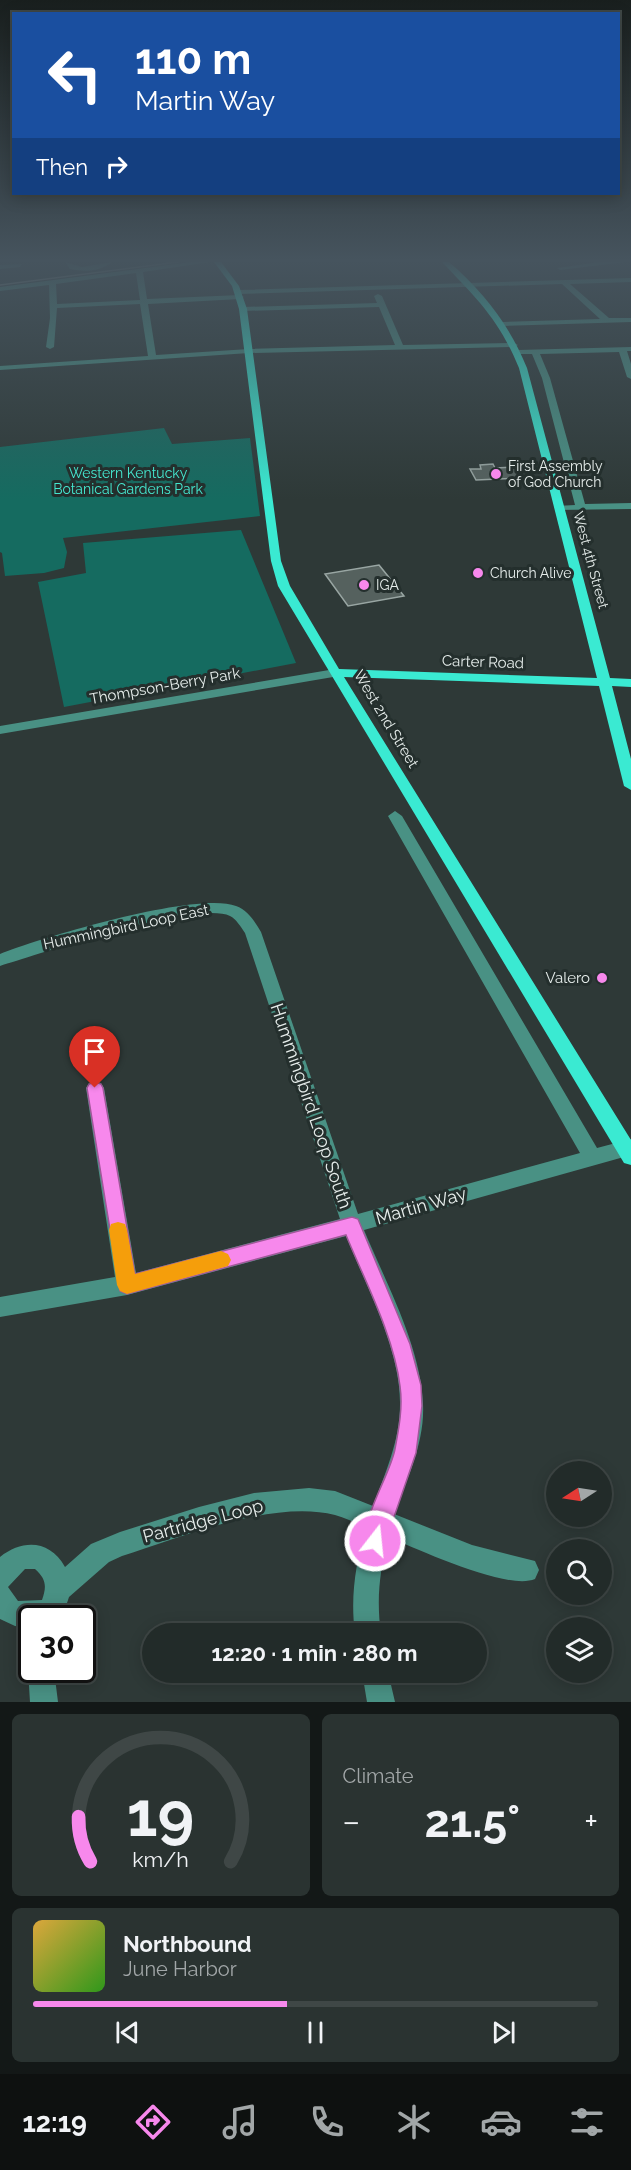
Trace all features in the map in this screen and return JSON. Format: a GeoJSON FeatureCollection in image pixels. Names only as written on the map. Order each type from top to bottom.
{"type":"FeatureCollection","features":[{"type":"Feature","properties":{"kind":"main road","name":"West 2nd Street"},"geometry":{"type":"LineString","coordinates":[[248,341],[276,561],[291,599],[629,1150]]}},
{"type":"Feature","properties":{"kind":"main road","name":"West 4th Street"},"geometry":{"type":"LineString","coordinates":[[512,341],[528,382],[631,786]]}},
{"type":"Feature","properties":{"kind":"main road","name":"Carter Road"},"geometry":{"type":"LineString","coordinates":[[335,673],[631,683]]}},
{"type":"Feature","properties":{"kind":"street"},"geometry":{"type":"LineString","coordinates":[[50,341],[50,346]]}},
{"type":"Feature","properties":{"kind":"street"},"geometry":{"type":"LineString","coordinates":[[149,341],[152,357]]}},
{"type":"Feature","properties":{"kind":"street"},"geometry":{"type":"LineString","coordinates":[[398,341],[400,347]]}},
{"type":"Feature","properties":{"kind":"street"},"geometry":{"type":"LineString","coordinates":[[0,368],[249,351],[400,347],[516,348],[535,352],[626,349],[631,377]]}},
{"type":"Feature","properties":{"kind":"street","name":"West 4th Street"},"geometry":{"type":"LineString","coordinates":[[535,352],[546,378],[582,508]]}},
{"type":"Feature","properties":{"kind":"street"},"geometry":{"type":"LineString","coordinates":[[560,508],[631,506]]}},
{"type":"Feature","properties":{"kind":"street","name":"Thompson-Berry Park"},"geometry":{"type":"LineString","coordinates":[[0,730],[335,673]]}},
{"type":"Feature","properties":{"kind":"street"},"geometry":{"type":"LineString","coordinates":[[395,816],[593,1158]]}},
{"type":"Feature","properties":{"kind":"street"},"geometry":{"type":"LineString","coordinates":[[415,848],[440,845]]}},
{"type":"Feature","properties":{"kind":"street","name":"Hummingbird Loop East"},"geometry":{"type":"LineString","coordinates":[[0,960],[34,947],[98,930],[218,907]]}},
{"type":"Feature","properties":{"kind":"street","name":"Hummingbird Loop South"},"geometry":{"type":"LineString","coordinates":[[218,907],[239,915],[253,932],[352,1225],[400,1344],[410,1385],[412,1406],[405,1453],[380,1522],[366,1578],[367,1623]]}},
{"type":"Feature","properties":{"kind":"street"},"geometry":{"type":"LineString","coordinates":[[95,1088],[127,1285]]}},
{"type":"Feature","properties":{"kind":"street","name":"Martin Way"},"geometry":{"type":"LineString","coordinates":[[0,1307],[127,1285],[629,1150]]}},
{"type":"Feature","properties":{"kind":"street","name":"Partridge Loop"},"geometry":{"type":"LineString","coordinates":[[54,1605],[100,1553],[120,1544],[259,1503],[314,1499],[335,1503],[472,1558],[526,1570]]}},
{"type":"Feature","properties":{"kind":"street"},"geometry":{"type":"LineString","coordinates":[[0,1578],[6,1567],[17,1558],[30,1555],[41,1558],[51,1565],[57,1576],[53,1605]]}},
{"type":"Feature","properties":{"kind":"street"},"geometry":{"type":"LineString","coordinates":[[0,1597],[3,1605],[18,1616]]}},
{"type":"Feature","properties":{"kind":"street"},"geometry":{"type":"LineString","coordinates":[[42,1683],[44,1702]]}},
{"type":"Feature","properties":{"kind":"street"},"geometry":{"type":"LineString","coordinates":[[377,1683],[381,1702]]}},
{"type":"Feature","properties":{"kind":"green space","name":"Western Kentucky Botanical Gardens Park"},"geometry":{"type":"Polygon","coordinates":[[[164,428],[172,444],[250,438],[260,516],[63,538],[67,552],[64,568],[44,573],[5,576],[0,552],[0,447],[164,428]]]}},
{"type":"Feature","properties":{"kind":"green space"},"geometry":{"type":"Polygon","coordinates":[[[241,530],[296,663],[64,707],[38,582],[86,573],[83,543],[241,530]]]}},
{"type":"Feature","properties":{"kind":"building","name":"First Assembly of God Church"},"geometry":{"type":"Polygon","coordinates":[[[493,464],[495,468],[517,467],[521,478],[476,480],[470,469],[481,469],[480,465],[493,464]]]}},
{"type":"Feature","properties":{"kind":"building","name":"IGA"},"geometry":{"type":"Polygon","coordinates":[[[379,565],[404,596],[348,606],[325,574],[379,565]]]}},
{"type":"Feature","properties":{"kind":"slow traffic"},"geometry":{"type":"LineString","coordinates":[[118,1230],[127,1285],[221,1260]]}},
{"type":"Feature","properties":{"kind":"place","name":"First Assembly of God Church"},"geometry":{"type":"Point","coordinates":[496,474]}},
{"type":"Feature","properties":{"kind":"place","name":"Church Alive"},"geometry":{"type":"Point","coordinates":[478,573]}},
{"type":"Feature","properties":{"kind":"place","name":"IGA"},"geometry":{"type":"Point","coordinates":[364,585]}},
{"type":"Feature","properties":{"kind":"place","name":"Valero"},"geometry":{"type":"Point","coordinates":[602,978]}},
{"type":"Feature","properties":{"kind":"route"},"geometry":{"type":"LineString","coordinates":[[95,1088],[127,1285],[352,1225],[400,1344],[410,1385],[412,1406],[405,1453],[375,1541]]}}]}
